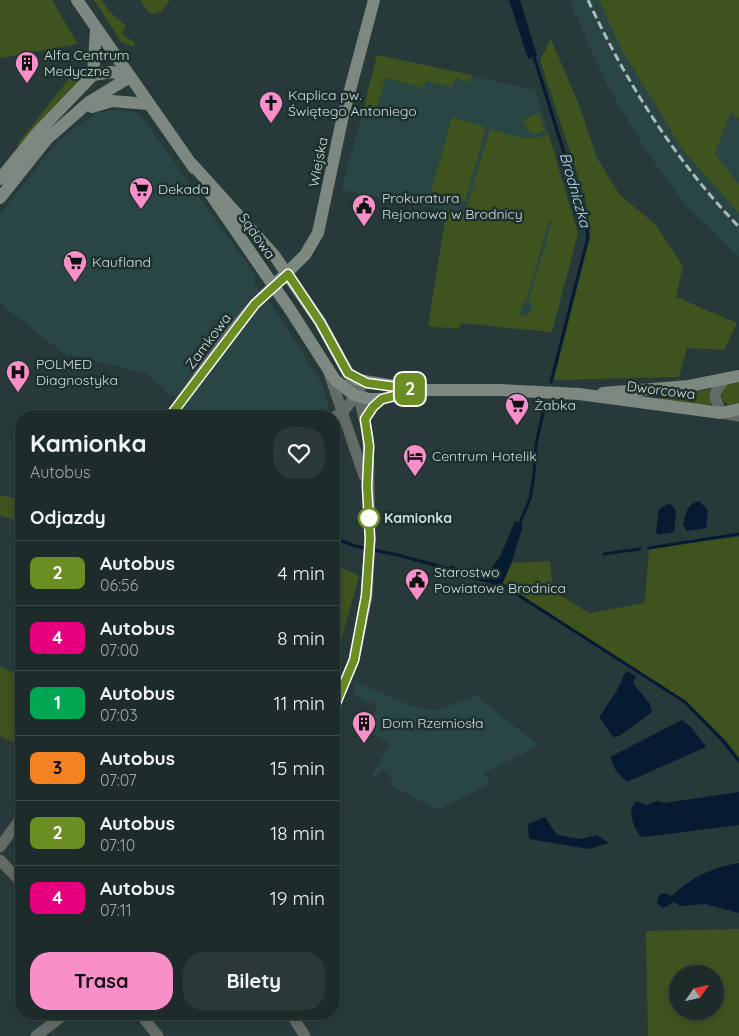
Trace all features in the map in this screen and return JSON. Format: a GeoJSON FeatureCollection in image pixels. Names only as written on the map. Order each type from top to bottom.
{"type":"FeatureCollection","features":[{"type":"Feature","properties":{"kind":"street","name":"Sądowa"},"geometry":{"type":"LineString","coordinates":[[77,0],[148,104],[191,162],[308,336],[328,372],[343,388],[363,390]]}},
{"type":"Feature","properties":{"kind":"street","name":"Wiejska"},"geometry":{"type":"LineString","coordinates":[[273,286],[288,274],[312,245],[323,219],[342,120],[374,0]]}},
{"type":"Feature","properties":{"kind":"street"},"geometry":{"type":"LineString","coordinates":[[93,75],[96,30]]}},
{"type":"Feature","properties":{"kind":"street"},"geometry":{"type":"LineString","coordinates":[[0,198],[38,132],[93,75],[112,72],[130,77]]}},
{"type":"Feature","properties":{"kind":"street"},"geometry":{"type":"LineString","coordinates":[[0,179],[89,102],[130,77]]}},
{"type":"Feature","properties":{"kind":"street"},"geometry":{"type":"LineString","coordinates":[[72,117],[102,102],[122,101],[148,104]]}},
{"type":"Feature","properties":{"kind":"street","name":"Sądowa"},"geometry":{"type":"LineString","coordinates":[[191,162],[288,274],[320,322],[348,373],[363,390]]}},
{"type":"Feature","properties":{"kind":"street","name":"Zamkowa"},"geometry":{"type":"LineString","coordinates":[[174,410],[228,337],[261,297],[273,286]]}},
{"type":"Feature","properties":{"kind":"street"},"geometry":{"type":"LineString","coordinates":[[328,372],[337,410]]}},
{"type":"Feature","properties":{"kind":"street","name":"Dworcowa"},"geometry":{"type":"LineString","coordinates":[[579,394],[689,386],[739,376]]}},
{"type":"Feature","properties":{"kind":"street"},"geometry":{"type":"LineString","coordinates":[[725,379],[719,384],[715,397],[721,413],[739,410]]}},
{"type":"Feature","properties":{"kind":"street"},"geometry":{"type":"LineString","coordinates":[[340,412],[363,390]]}},
{"type":"Feature","properties":{"kind":"street"},"geometry":{"type":"LineString","coordinates":[[340,693],[354,660],[366,596],[369,562],[368,436],[363,390]]}},
{"type":"Feature","properties":{"kind":"street","name":"Dworcowa"},"geometry":{"type":"LineString","coordinates":[[363,390],[382,399],[419,390]]}},
{"type":"Feature","properties":{"kind":"street","name":"Dworcowa"},"geometry":{"type":"LineString","coordinates":[[363,390],[498,390],[579,394],[739,416]]}},
{"type":"Feature","properties":{"kind":"street"},"geometry":{"type":"LineString","coordinates":[[365,419],[373,407],[382,399]]}},
{"type":"Feature","properties":{"kind":"street"},"geometry":{"type":"LineString","coordinates":[[340,415],[357,420],[368,436]]}},
{"type":"Feature","properties":{"kind":"street"},"geometry":{"type":"LineString","coordinates":[[340,419],[367,486]]}},
{"type":"Feature","properties":{"kind":"street"},"geometry":{"type":"LineString","coordinates":[[0,847],[15,826]]}},
{"type":"Feature","properties":{"kind":"street"},"geometry":{"type":"LineString","coordinates":[[0,860],[15,876]]}},
{"type":"Feature","properties":{"kind":"street"},"geometry":{"type":"LineString","coordinates":[[36,1036],[57,1020]]}},
{"type":"Feature","properties":{"kind":"street"},"geometry":{"type":"LineString","coordinates":[[145,1020],[158,1036]]}},
{"type":"Feature","properties":{"kind":"street"},"geometry":{"type":"LineString","coordinates":[[295,1020],[305,1036]]}},
{"type":"Feature","properties":{"kind":"shaded area"},"geometry":{"type":"Polygon","coordinates":[[[509,0],[520,0],[537,56],[528,59],[509,0]]]}},
{"type":"Feature","properties":{"kind":"shaded area"},"geometry":{"type":"Polygon","coordinates":[[[569,0],[602,0],[739,208],[739,257],[685,204],[649,155],[607,85],[569,0]]]}},
{"type":"Feature","properties":{"kind":"shaded area"},"geometry":{"type":"Polygon","coordinates":[[[377,55],[535,90],[578,233],[552,332],[461,323],[459,329],[428,326],[446,210],[342,190],[377,55]]]}},
{"type":"Feature","properties":{"kind":"shaded area"},"geometry":{"type":"Polygon","coordinates":[[[114,109],[134,112],[141,116],[255,275],[254,284],[280,317],[321,382],[328,410],[181,410],[184,406],[174,395],[170,396],[145,373],[63,353],[0,303],[0,214],[59,140],[95,114],[114,109]]]}},
{"type":"Feature","properties":{"kind":"shaded area"},"geometry":{"type":"Polygon","coordinates":[[[731,112],[739,119],[739,184],[715,155],[731,112]]]}},
{"type":"Feature","properties":{"kind":"shaded area"},"geometry":{"type":"Polygon","coordinates":[[[699,501],[708,510],[706,528],[687,531],[683,525],[686,513],[691,505],[699,501]]]}},
{"type":"Feature","properties":{"kind":"shaded area"},"geometry":{"type":"Polygon","coordinates":[[[668,504],[672,505],[676,512],[674,532],[658,535],[656,532],[659,509],[668,504]]]}},
{"type":"Feature","properties":{"kind":"shaded area"},"geometry":{"type":"Polygon","coordinates":[[[515,521],[523,525],[512,562],[500,589],[490,583],[449,574],[451,565],[474,573],[488,571],[498,560],[515,521]]]}},
{"type":"Feature","properties":{"kind":"shaded area"},"geometry":{"type":"Polygon","coordinates":[[[626,671],[636,676],[633,683],[650,704],[652,712],[619,736],[613,737],[599,717],[616,692],[626,671]]]}},
{"type":"Feature","properties":{"kind":"shaded area"},"geometry":{"type":"Polygon","coordinates":[[[356,682],[412,706],[437,711],[475,695],[539,746],[484,773],[490,784],[437,810],[389,784],[393,777],[381,770],[376,778],[372,776],[390,743],[374,735],[376,730],[367,726],[378,706],[352,694],[356,682]]]}},
{"type":"Feature","properties":{"kind":"shaded area"},"geometry":{"type":"Polygon","coordinates":[[[682,720],[691,727],[706,747],[627,782],[616,771],[610,757],[682,720]]]}},
{"type":"Feature","properties":{"kind":"shaded area"},"geometry":{"type":"Polygon","coordinates":[[[739,792],[739,825],[644,837],[640,836],[633,823],[631,813],[637,801],[646,805],[658,801],[664,803],[739,792]]]}},
{"type":"Feature","properties":{"kind":"shaded area"},"geometry":{"type":"Polygon","coordinates":[[[545,817],[557,835],[580,839],[597,835],[609,843],[589,849],[529,839],[528,824],[545,817]]]}},
{"type":"Feature","properties":{"kind":"shaded area"},"geometry":{"type":"Polygon","coordinates":[[[739,863],[739,913],[705,904],[680,906],[675,902],[663,908],[657,903],[659,895],[664,893],[672,896],[687,883],[703,874],[720,867],[739,863]]]}},
{"type":"Feature","properties":{"kind":"green space"},"geometry":{"type":"Polygon","coordinates":[[[0,0],[52,0],[78,44],[0,58],[0,0]]]}},
{"type":"Feature","properties":{"kind":"green space"},"geometry":{"type":"Polygon","coordinates":[[[94,0],[102,0],[109,11],[126,26],[122,34],[134,42],[134,47],[121,42],[94,0]]]}},
{"type":"Feature","properties":{"kind":"green space"},"geometry":{"type":"Polygon","coordinates":[[[140,0],[170,0],[162,11],[154,14],[148,12],[140,0]]]}},
{"type":"Feature","properties":{"kind":"green space"},"geometry":{"type":"Polygon","coordinates":[[[599,0],[739,0],[739,119],[731,112],[715,154],[739,184],[739,213],[683,150],[622,50],[599,0]]]}},
{"type":"Feature","properties":{"kind":"green space"},"geometry":{"type":"Polygon","coordinates":[[[551,39],[579,105],[597,158],[620,195],[655,224],[683,266],[676,297],[737,323],[724,350],[687,348],[679,377],[554,380],[591,233],[585,198],[540,60],[551,39]]]}},
{"type":"Feature","properties":{"kind":"green space"},"geometry":{"type":"Polygon","coordinates":[[[377,55],[472,75],[471,82],[455,78],[453,87],[426,81],[424,88],[385,78],[376,111],[371,115],[363,111],[377,55]]]}},
{"type":"Feature","properties":{"kind":"green space"},"geometry":{"type":"Polygon","coordinates":[[[75,71],[83,71],[86,74],[21,146],[16,146],[75,71]]]}},
{"type":"Feature","properties":{"kind":"green space"},"geometry":{"type":"Polygon","coordinates":[[[539,113],[545,130],[535,134],[530,133],[523,120],[539,113]]]}},
{"type":"Feature","properties":{"kind":"green space"},"geometry":{"type":"Polygon","coordinates":[[[452,117],[486,127],[465,202],[431,192],[452,117]]]}},
{"type":"Feature","properties":{"kind":"green space"},"geometry":{"type":"Polygon","coordinates":[[[490,129],[512,136],[528,138],[535,138],[548,133],[578,233],[552,332],[461,323],[459,329],[428,326],[447,210],[465,214],[490,129]],[[549,221],[526,301],[524,301],[520,314],[525,316],[531,311],[531,304],[528,302],[552,221],[549,221]]]}},
{"type":"Feature","properties":{"kind":"green space"},"geometry":{"type":"Polygon","coordinates":[[[739,381],[739,403],[728,405],[722,400],[721,392],[728,384],[739,381]]]}},
{"type":"Feature","properties":{"kind":"green space"},"geometry":{"type":"Polygon","coordinates":[[[710,389],[711,406],[660,399],[661,397],[710,389]]]}},
{"type":"Feature","properties":{"kind":"green space"},"geometry":{"type":"Polygon","coordinates":[[[0,495],[15,499],[15,520],[0,516],[0,495]]]}},
{"type":"Feature","properties":{"kind":"green space"},"geometry":{"type":"Polygon","coordinates":[[[739,537],[739,758],[726,740],[686,701],[503,583],[511,563],[550,561],[553,591],[589,613],[645,603],[649,547],[739,537]]]}},
{"type":"Feature","properties":{"kind":"green space"},"geometry":{"type":"Polygon","coordinates":[[[340,567],[359,576],[340,645],[340,567]]]}},
{"type":"Feature","properties":{"kind":"green space"},"geometry":{"type":"Polygon","coordinates":[[[0,667],[15,673],[15,743],[0,736],[0,667]]]}},
{"type":"Feature","properties":{"kind":"green space"},"geometry":{"type":"Polygon","coordinates":[[[739,929],[739,1036],[648,1036],[646,931],[739,929]]]}},
{"type":"Feature","properties":{"kind":"waterway","name":"Brodniczka"},"geometry":{"type":"LineString","coordinates":[[533,53],[585,220],[588,237],[551,382]]}},
{"type":"Feature","properties":{"kind":"waterway","name":"Brodniczka"},"geometry":{"type":"LineString","coordinates":[[518,527],[530,499],[536,444],[545,404]]}},
{"type":"Feature","properties":{"kind":"waterway"},"geometry":{"type":"LineString","coordinates":[[649,548],[739,534]]}},
{"type":"Feature","properties":{"kind":"waterway","name":"Brodniczka"},"geometry":{"type":"LineString","coordinates":[[340,540],[355,546],[453,570]]}},
{"type":"Feature","properties":{"kind":"waterway"},"geometry":{"type":"LineString","coordinates":[[604,554],[640,549]]}},
{"type":"Feature","properties":{"kind":"waterway"},"geometry":{"type":"LineString","coordinates":[[498,582],[685,702],[724,742],[739,761]]}},
{"type":"Feature","properties":{"kind":"railway"},"geometry":{"type":"LineString","coordinates":[[588,0],[619,61],[654,120],[694,175],[739,227]]}},
{"type":"Feature","properties":{"kind":"bus line","name":"2"},"geometry":{"type":"LineString","coordinates":[[175,410],[211,363],[228,337],[255,304],[288,274],[320,322],[348,373],[353,378],[377,385],[419,390],[382,399],[373,407],[365,419],[369,446],[367,486],[370,539],[366,596],[354,660],[340,694]]}},
{"type":"Feature","properties":{"kind":"place","name":"Alfa Centrum Medyczne"},"geometry":{"type":"Point","coordinates":[27,84]}},
{"type":"Feature","properties":{"kind":"place","name":"Kaplica pw. Świętego Antoniego"},"geometry":{"type":"Point","coordinates":[271,124]}},
{"type":"Feature","properties":{"kind":"place","name":"Dekada"},"geometry":{"type":"Point","coordinates":[141,210]}},
{"type":"Feature","properties":{"kind":"place","name":"Prokuratura Rejonowa w Brodnicy"},"geometry":{"type":"Point","coordinates":[364,227]}},
{"type":"Feature","properties":{"kind":"place","name":"Kaufland"},"geometry":{"type":"Point","coordinates":[75,283]}},
{"type":"Feature","properties":{"kind":"place","name":"POLMED Diagnostyka"},"geometry":{"type":"Point","coordinates":[18,393]}},
{"type":"Feature","properties":{"kind":"place","name":"Żabka"},"geometry":{"type":"Point","coordinates":[517,426]}},
{"type":"Feature","properties":{"kind":"place","name":"Centrum Hotelik"},"geometry":{"type":"Point","coordinates":[415,477]}},
{"type":"Feature","properties":{"kind":"place","name":"Kamionka"},"geometry":{"type":"Point","coordinates":[369,518]}},
{"type":"Feature","properties":{"kind":"place","name":"Starostwo Powiatowe Brodnica"},"geometry":{"type":"Point","coordinates":[417,601]}},
{"type":"Feature","properties":{"kind":"place","name":"Dom Rzemiosła"},"geometry":{"type":"Point","coordinates":[364,744]}}]}
